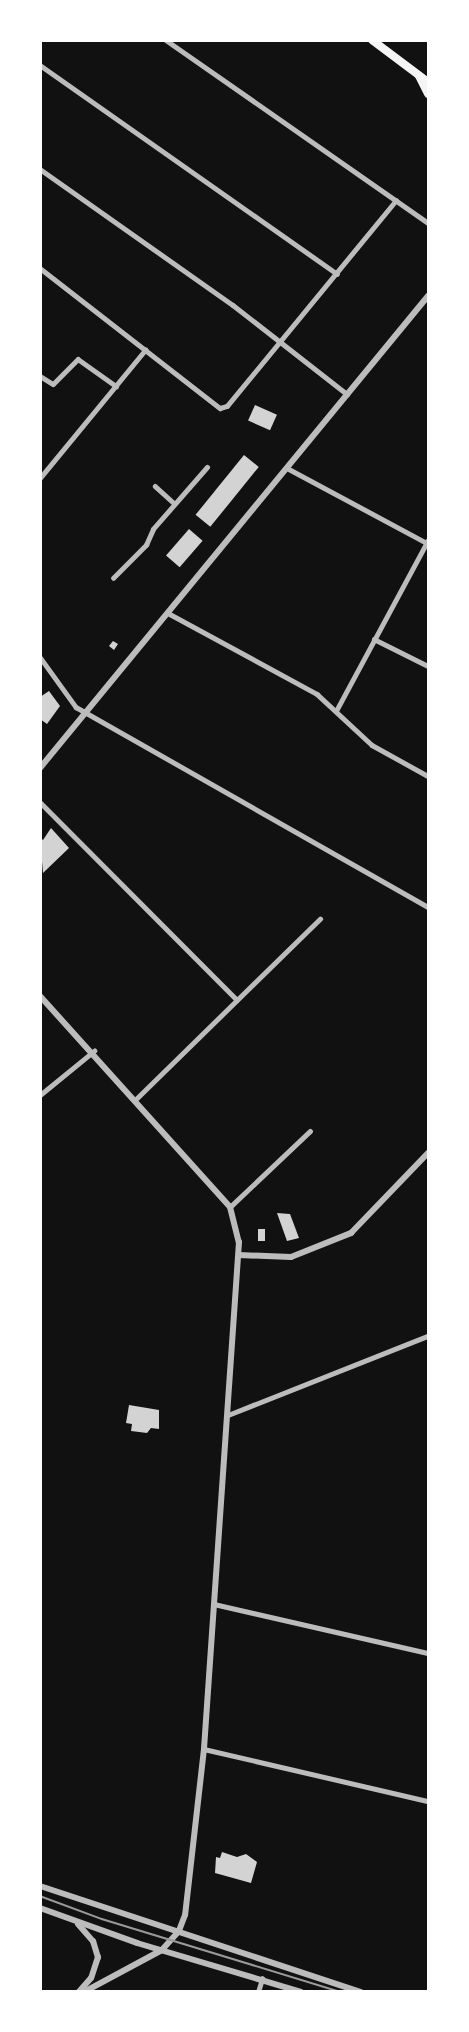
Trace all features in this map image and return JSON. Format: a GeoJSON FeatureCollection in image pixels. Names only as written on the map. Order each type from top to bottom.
{"type":"FeatureCollection","features":[{"type":"Feature","properties":{"kind":"main road"},"geometry":{"type":"LineString","coordinates":[[372,40],[429,82]]}},
{"type":"Feature","properties":{"kind":"main road"},"geometry":{"type":"LineString","coordinates":[[419,75],[429,94]]}},
{"type":"Feature","properties":{"kind":"street"},"geometry":{"type":"LineString","coordinates":[[166,40],[429,223]]}},
{"type":"Feature","properties":{"kind":"street"},"geometry":{"type":"LineString","coordinates":[[40,65],[337,274]]}},
{"type":"Feature","properties":{"kind":"street"},"geometry":{"type":"LineString","coordinates":[[40,169],[280,341],[347,394]]}},
{"type":"Feature","properties":{"kind":"street"},"geometry":{"type":"LineString","coordinates":[[40,268],[217,408],[227,406],[396,200]]}},
{"type":"Feature","properties":{"kind":"street"},"geometry":{"type":"LineString","coordinates":[[40,768],[429,296]]}},
{"type":"Feature","properties":{"kind":"street"},"geometry":{"type":"LineString","coordinates":[[40,478],[145,350]]}},
{"type":"Feature","properties":{"kind":"street"},"geometry":{"type":"LineString","coordinates":[[40,376],[53,384],[78,358],[116,386]]}},
{"type":"Feature","properties":{"kind":"street"},"geometry":{"type":"LineString","coordinates":[[113,578],[146,545],[174,503],[207,467]]}},
{"type":"Feature","properties":{"kind":"street"},"geometry":{"type":"LineString","coordinates":[[287,468],[428,542],[336,711]]}},
{"type":"Feature","properties":{"kind":"street"},"geometry":{"type":"LineString","coordinates":[[155,486],[174,503]]}},
{"type":"Feature","properties":{"kind":"street"},"geometry":{"type":"LineString","coordinates":[[168,613],[317,694],[372,745],[429,776]]}},
{"type":"Feature","properties":{"kind":"street"},"geometry":{"type":"LineString","coordinates":[[374,639],[429,666]]}},
{"type":"Feature","properties":{"kind":"street"},"geometry":{"type":"LineString","coordinates":[[40,657],[73,704],[86,713],[429,907]]}},
{"type":"Feature","properties":{"kind":"street"},"geometry":{"type":"LineString","coordinates":[[40,802],[237,1000]]}},
{"type":"Feature","properties":{"kind":"street"},"geometry":{"type":"LineString","coordinates":[[136,1098],[320,919]]}},
{"type":"Feature","properties":{"kind":"street"},"geometry":{"type":"LineString","coordinates":[[40,996],[94,1051],[230,1207],[238,1228],[228,1416],[204,1749],[188,1892],[179,1931],[162,1950],[82,1992]]}},
{"type":"Feature","properties":{"kind":"street"},"geometry":{"type":"LineString","coordinates":[[40,1095],[94,1051]]}},
{"type":"Feature","properties":{"kind":"street"},"geometry":{"type":"LineString","coordinates":[[230,1207],[310,1131]]}},
{"type":"Feature","properties":{"kind":"street"},"geometry":{"type":"LineString","coordinates":[[238,1256],[291,1257],[351,1233],[429,1153]]}},
{"type":"Feature","properties":{"kind":"street"},"geometry":{"type":"LineString","coordinates":[[228,1416],[429,1336]]}},
{"type":"Feature","properties":{"kind":"street"},"geometry":{"type":"LineString","coordinates":[[214,1604],[429,1653]]}},
{"type":"Feature","properties":{"kind":"street"},"geometry":{"type":"LineString","coordinates":[[204,1749],[429,1800]]}},
{"type":"Feature","properties":{"kind":"street"},"geometry":{"type":"LineString","coordinates":[[40,1886],[361,1992]]}},
{"type":"Feature","properties":{"kind":"street"},"geometry":{"type":"LineString","coordinates":[[40,1908],[75,1922],[301,1992]]}},
{"type":"Feature","properties":{"kind":"street"},"geometry":{"type":"LineString","coordinates":[[75,1922],[93,1941],[98,1957],[91,1978],[82,1992]]}},
{"type":"Feature","properties":{"kind":"street"},"geometry":{"type":"LineString","coordinates":[[258,1992],[262,1979]]}},
{"type":"Feature","properties":{"kind":"building"},"geometry":{"type":"Polygon","coordinates":[[[255,405],[277,415],[270,430],[248,421],[255,405]]]}},
{"type":"Feature","properties":{"kind":"building"},"geometry":{"type":"Polygon","coordinates":[[[244,455],[259,467],[210,527],[196,515],[244,455]]]}},
{"type":"Feature","properties":{"kind":"building"},"geometry":{"type":"Polygon","coordinates":[[[189,529],[203,541],[180,567],[166,555],[189,529]]]}},
{"type":"Feature","properties":{"kind":"building"},"geometry":{"type":"Polygon","coordinates":[[[113,641],[118,644],[114,650],[109,646],[113,641]]]}},
{"type":"Feature","properties":{"kind":"building"},"geometry":{"type":"Polygon","coordinates":[[[49,691],[60,706],[47,724],[40,719],[40,697],[49,691]]]}},
{"type":"Feature","properties":{"kind":"building"},"geometry":{"type":"Polygon","coordinates":[[[51,828],[69,848],[43,873],[40,837],[43,840],[51,828]]]}},
{"type":"Feature","properties":{"kind":"building"},"geometry":{"type":"Polygon","coordinates":[[[277,1213],[290,1214],[299,1238],[287,1241],[277,1213]]]}},
{"type":"Feature","properties":{"kind":"building"},"geometry":{"type":"Polygon","coordinates":[[[258,1229],[265,1229],[265,1241],[258,1241],[258,1229]]]}},
{"type":"Feature","properties":{"kind":"building"},"geometry":{"type":"Polygon","coordinates":[[[129,1405],[159,1410],[159,1429],[151,1428],[147,1433],[131,1431],[132,1424],[126,1423],[129,1405]]]}},
{"type":"Feature","properties":{"kind":"building"},"geometry":{"type":"Polygon","coordinates":[[[222,1852],[237,1857],[246,1854],[257,1862],[251,1883],[215,1873],[216,1857],[220,1858],[222,1852]]]}},
{"type":"Feature","properties":{"kind":"tram line"},"geometry":{"type":"LineString","coordinates":[[40,1896],[102,1919],[341,1992]]}}]}
